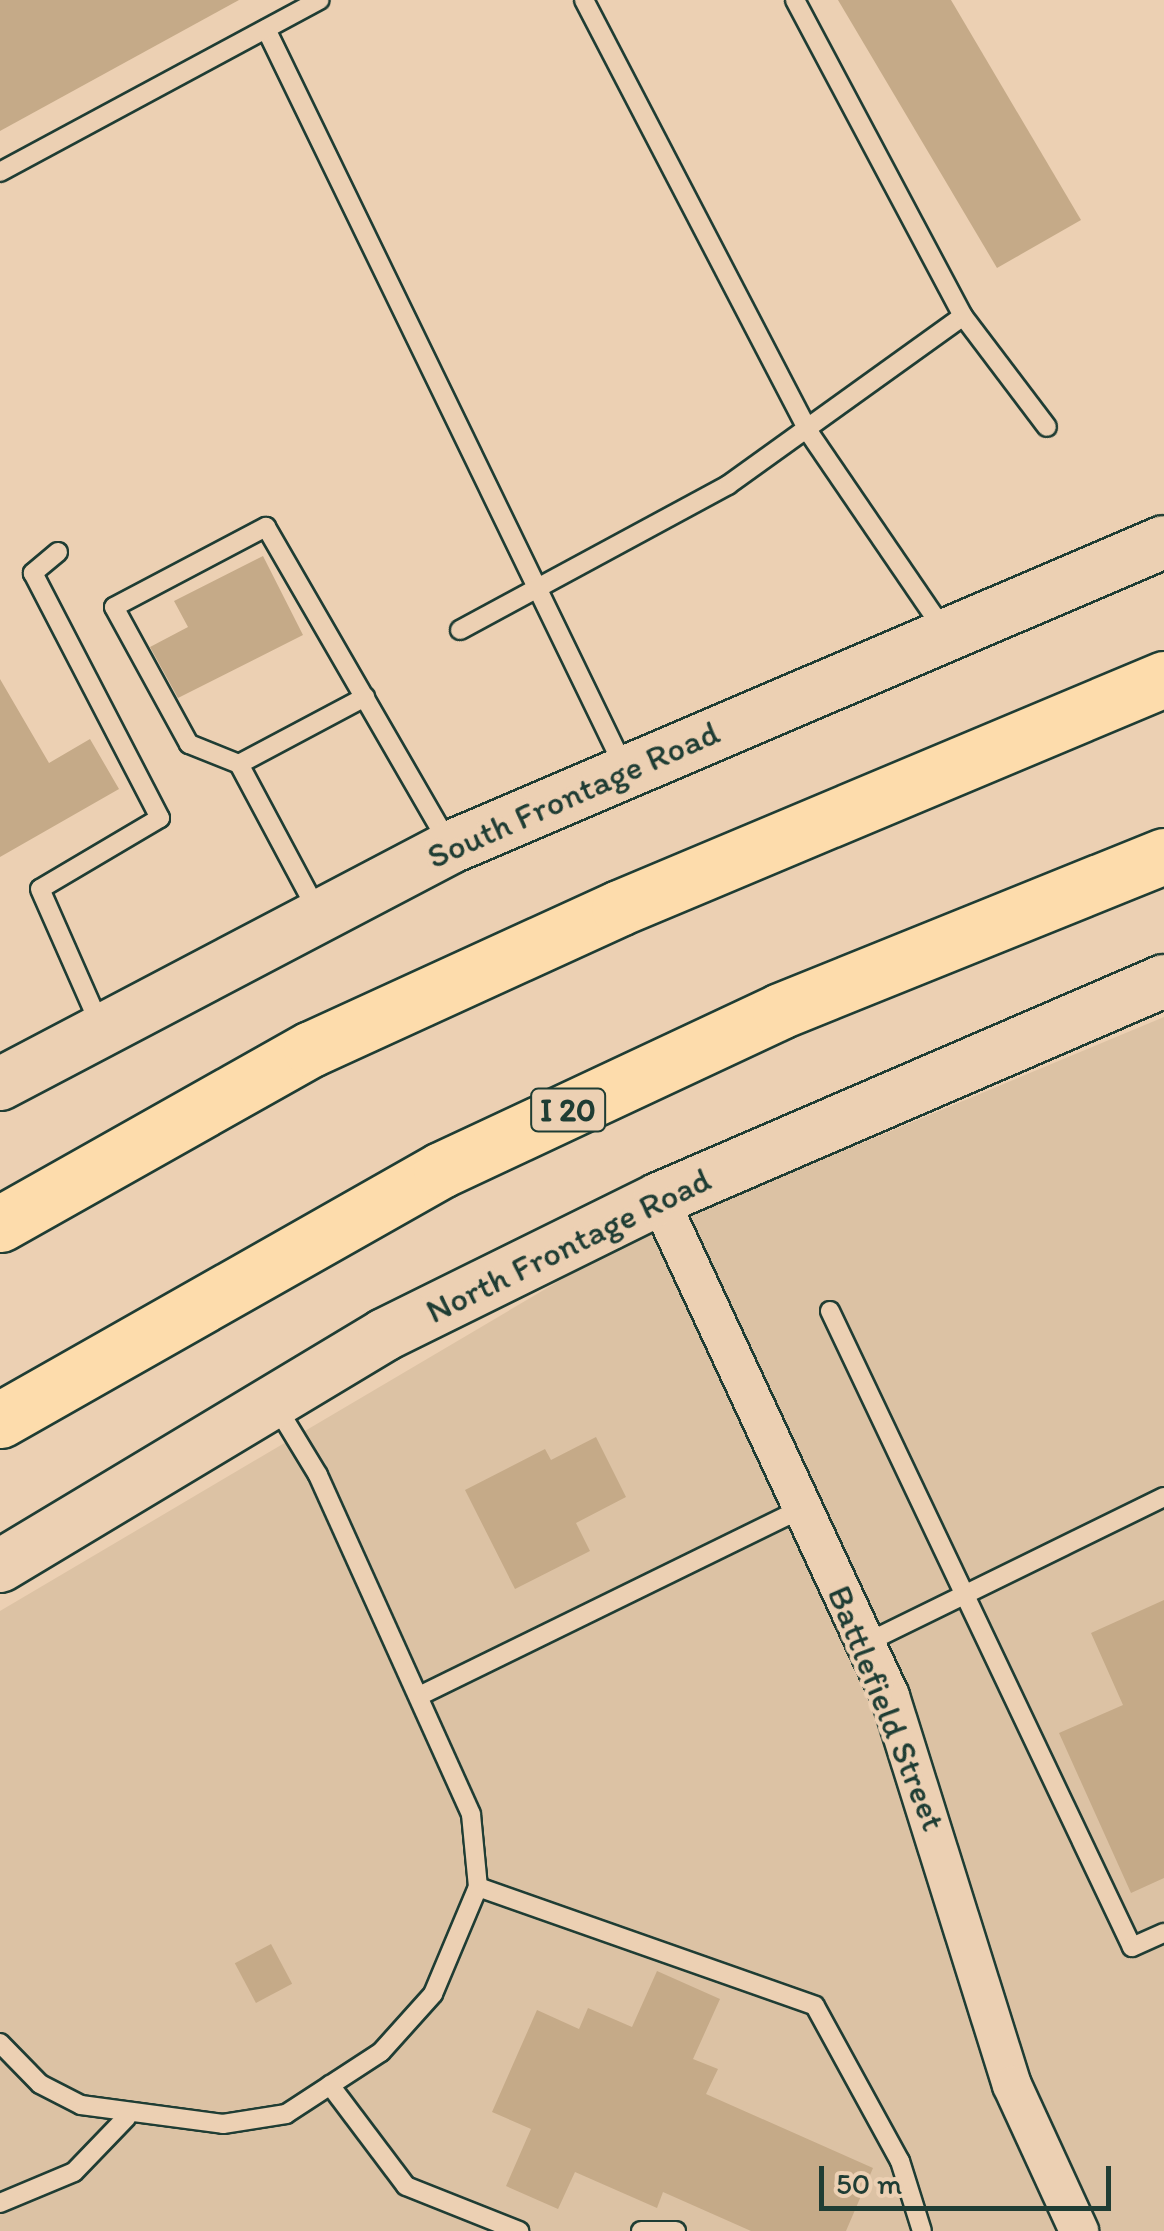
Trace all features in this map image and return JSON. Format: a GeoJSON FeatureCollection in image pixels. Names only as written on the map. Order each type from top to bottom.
{"type":"FeatureCollection","features":[{"type":"Feature","properties":{"kind":"highway"},"geometry":{"type":"LineString","coordinates":[[0,1224],[311,1050],[619,908],[1164,679]]}},
{"type":"Feature","properties":{"kind":"highway","name":"I 20"},"geometry":{"type":"LineString","coordinates":[[0,1420],[442,1170],[780,1011],[1164,856]]}},
{"type":"Feature","properties":{"kind":"street","name":"South Frontage Road"},"geometry":{"type":"LineString","coordinates":[[0,1084],[318,912],[451,846],[943,630],[1164,542]]}},
{"type":"Feature","properties":{"kind":"street","name":"North Frontage Road"},"geometry":{"type":"LineString","coordinates":[[0,1566],[270,1396],[659,1198],[1164,981]]}},
{"type":"Feature","properties":{"kind":"street","name":"Battlefield Street"},"geometry":{"type":"LineString","coordinates":[[659,1198],[866,1643],[932,1812],[1012,2085],[1079,2231]]}},
{"type":"Feature","properties":{"kind":"lane"},"geometry":{"type":"LineString","coordinates":[[0,172],[320,0]]}},
{"type":"Feature","properties":{"kind":"lane"},"geometry":{"type":"LineString","coordinates":[[584,0],[810,434],[943,630]]}},
{"type":"Feature","properties":{"kind":"lane"},"geometry":{"type":"LineString","coordinates":[[795,0],[964,316],[1046,427]]}},
{"type":"Feature","properties":{"kind":"lane"},"geometry":{"type":"LineString","coordinates":[[266,29],[625,770]]}},
{"type":"Feature","properties":{"kind":"lane"},"geometry":{"type":"LineString","coordinates":[[460,630],[538,591],[810,434],[964,316]]}},
{"type":"Feature","properties":{"kind":"lane"},"geometry":{"type":"LineString","coordinates":[[318,912],[239,764],[188,744],[114,607],[266,526],[451,846]]}},
{"type":"Feature","properties":{"kind":"lane"},"geometry":{"type":"LineString","coordinates":[[58,552],[33,573],[160,818],[40,890],[101,1027]]}},
{"type":"Feature","properties":{"kind":"lane"},"geometry":{"type":"LineString","coordinates":[[239,764],[365,697]]}},
{"type":"Feature","properties":{"kind":"lane"},"geometry":{"type":"LineString","coordinates":[[830,1311],[1132,1947],[1164,1933]]}},
{"type":"Feature","properties":{"kind":"lane"},"geometry":{"type":"LineString","coordinates":[[0,2043],[40,2084],[126,2117],[224,2124],[286,2114],[381,2052],[434,1994],[478,1888],[472,1814],[318,1475],[270,1396]]}},
{"type":"Feature","properties":{"kind":"lane"},"geometry":{"type":"LineString","coordinates":[[866,1643],[962,1590],[1164,1497]]}},
{"type":"Feature","properties":{"kind":"lane"},"geometry":{"type":"LineString","coordinates":[[421,1695],[803,1508]]}},
{"type":"Feature","properties":{"kind":"lane"},"geometry":{"type":"LineString","coordinates":[[478,1888],[816,2006],[900,2161],[922,2231]]}},
{"type":"Feature","properties":{"kind":"lane"},"geometry":{"type":"LineString","coordinates":[[330,2085],[406,2186],[519,2231]]}},
{"type":"Feature","properties":{"kind":"lane"},"geometry":{"type":"LineString","coordinates":[[0,2203],[74,2172],[126,2117]]}},
{"type":"Feature","properties":{"kind":"lane"},"geometry":{"type":"LineString","coordinates":[[641,2231],[676,2231]]}},
{"type":"Feature","properties":{"kind":"shaded area"},"geometry":{"type":"Polygon","coordinates":[[[1164,1017],[1164,2231],[0,2231],[0,1611],[625,1242],[1164,1017]]]}},
{"type":"Feature","properties":{"kind":"building"},"geometry":{"type":"Polygon","coordinates":[[[0,0],[239,0],[0,131],[0,0]]]}},
{"type":"Feature","properties":{"kind":"building"},"geometry":{"type":"Polygon","coordinates":[[[838,0],[951,0],[1081,220],[997,268],[838,0]]]}},
{"type":"Feature","properties":{"kind":"building"},"geometry":{"type":"Polygon","coordinates":[[[263,556],[303,635],[178,698],[150,647],[188,627],[174,601],[263,556]]]}},
{"type":"Feature","properties":{"kind":"building"},"geometry":{"type":"Polygon","coordinates":[[[0,679],[49,763],[90,739],[119,789],[0,857],[0,679]]]}},
{"type":"Feature","properties":{"kind":"building"},"geometry":{"type":"Polygon","coordinates":[[[596,1437],[626,1497],[576,1523],[590,1551],[515,1589],[465,1490],[545,1449],[551,1460],[596,1437]]]}},
{"type":"Feature","properties":{"kind":"building"},"geometry":{"type":"Polygon","coordinates":[[[1164,1600],[1164,1878],[1131,1893],[1059,1733],[1123,1705],[1091,1633],[1164,1600]]]}},
{"type":"Feature","properties":{"kind":"building"},"geometry":{"type":"Polygon","coordinates":[[[271,1944],[292,1984],[256,2003],[235,1963],[271,1944]]]}},
{"type":"Feature","properties":{"kind":"building"},"geometry":{"type":"Polygon","coordinates":[[[657,1971],[720,1999],[693,2059],[718,2069],[706,2094],[873,2168],[846,2231],[751,2231],[663,2192],[657,2208],[575,2172],[558,2209],[506,2186],[531,2129],[492,2112],[537,2010],[579,2029],[588,2008],[632,2027],[657,1971]]]}}]}
